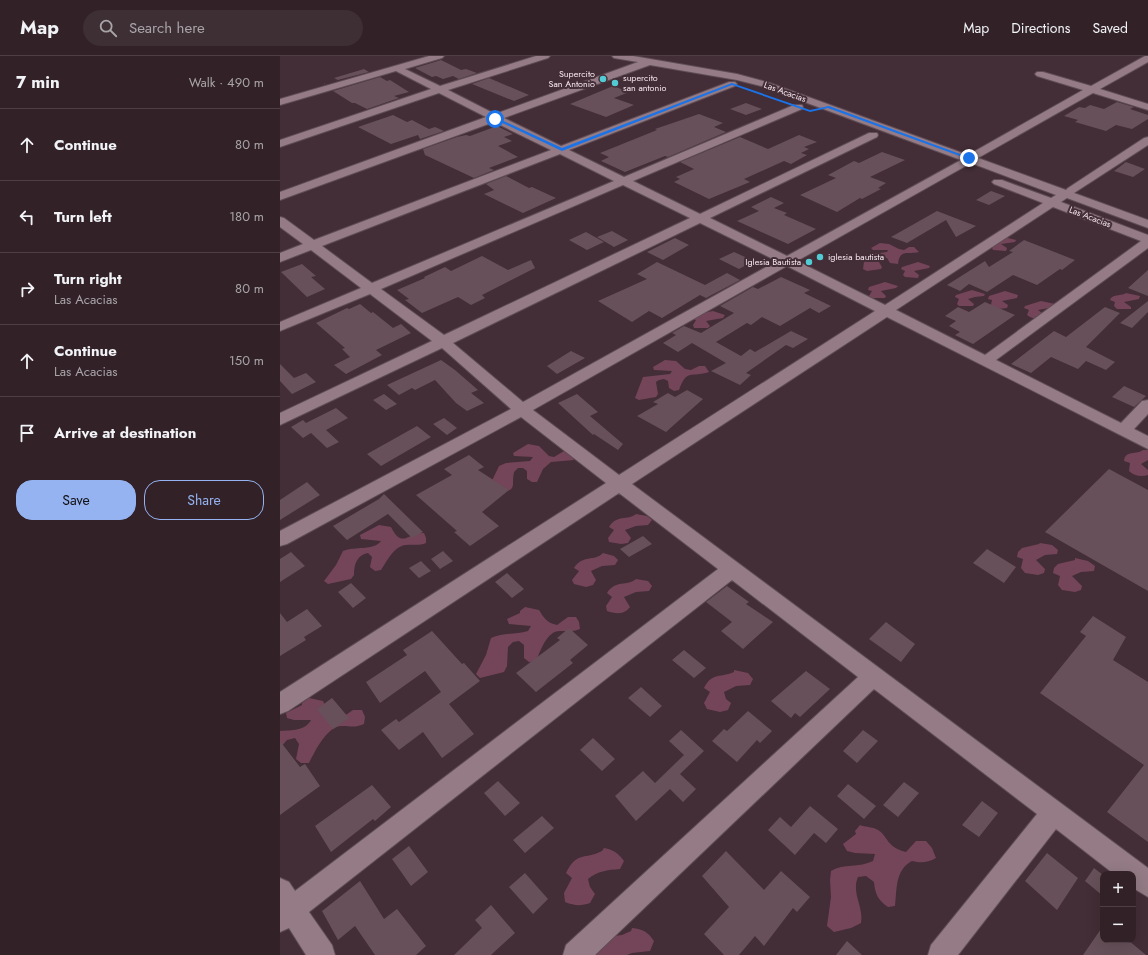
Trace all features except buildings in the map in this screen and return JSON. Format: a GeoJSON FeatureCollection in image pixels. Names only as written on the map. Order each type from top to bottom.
{"type":"FeatureCollection","features":[{"type":"Feature","properties":{"kind":"street"},"geometry":{"type":"LineString","coordinates":[[280,102],[439,56]]}},
{"type":"Feature","properties":{"kind":"street"},"geometry":{"type":"LineString","coordinates":[[280,144],[545,56]]}},
{"type":"Feature","properties":{"kind":"street"},"geometry":{"type":"LineString","coordinates":[[617,56],[694,70]]}},
{"type":"Feature","properties":{"kind":"street"},"geometry":{"type":"LineString","coordinates":[[280,539],[522,410],[958,167],[969,158],[1148,58]]}},
{"type":"Feature","properties":{"kind":"street"},"geometry":{"type":"LineString","coordinates":[[280,196],[651,61]]}},
{"type":"Feature","properties":{"kind":"street"},"geometry":{"type":"LineString","coordinates":[[398,69],[495,119],[624,180],[787,261],[1148,443]]}},
{"type":"Feature","properties":{"kind":"street","name":"Las Acacias"},"geometry":{"type":"LineString","coordinates":[[694,70],[916,151]]}},
{"type":"Feature","properties":{"kind":"street","name":"Las Acacias"},"geometry":{"type":"LineString","coordinates":[[694,70],[737,77],[764,84],[1148,224]]}},
{"type":"Feature","properties":{"kind":"street"},"geometry":{"type":"LineString","coordinates":[[1040,74],[1148,107]]}},
{"type":"Feature","properties":{"kind":"street"},"geometry":{"type":"LineString","coordinates":[[280,258],[732,84]]}},
{"type":"Feature","properties":{"kind":"street"},"geometry":{"type":"LineString","coordinates":[[280,327],[624,180],[804,109],[828,107]]}},
{"type":"Feature","properties":{"kind":"street"},"geometry":{"type":"LineString","coordinates":[[280,420],[873,135]]}},
{"type":"Feature","properties":{"kind":"street"},"geometry":{"type":"LineString","coordinates":[[280,704],[1148,140]]}},
{"type":"Feature","properties":{"kind":"street"},"geometry":{"type":"LineString","coordinates":[[944,162],[972,172]]}},
{"type":"Feature","properties":{"kind":"street","name":"Las Acacias"},"geometry":{"type":"LineString","coordinates":[[987,178],[1063,196],[1148,239]]}},
{"type":"Feature","properties":{"kind":"street"},"geometry":{"type":"LineString","coordinates":[[280,221],[442,341],[522,410],[1148,884]]}},
{"type":"Feature","properties":{"kind":"street"},"geometry":{"type":"LineString","coordinates":[[986,361],[1148,242]]}},
{"type":"Feature","properties":{"kind":"street"},"geometry":{"type":"LineString","coordinates":[[1122,430],[1148,405]]}},
{"type":"Feature","properties":{"kind":"street"},"geometry":{"type":"LineString","coordinates":[[322,955],[284,907],[732,569]]}},
{"type":"Feature","properties":{"kind":"street"},"geometry":{"type":"LineString","coordinates":[[576,955],[873,676]]}},
{"type":"Feature","properties":{"kind":"street"},"geometry":{"type":"LineString","coordinates":[[941,955],[1054,812]]}},
{"type":"Feature","properties":{"kind":"shaded area"},"geometry":{"type":"Polygon","coordinates":[[[1004,237],[1016,240],[1015,242],[1001,244],[1007,248],[1006,251],[993,250],[991,246],[1004,237]]]}},
{"type":"Feature","properties":{"kind":"shaded area"},"geometry":{"type":"Polygon","coordinates":[[[880,243],[889,244],[904,250],[909,247],[914,247],[919,252],[903,254],[899,259],[898,264],[890,263],[887,258],[879,257],[877,259],[882,267],[881,269],[867,271],[863,269],[865,255],[887,252],[888,250],[873,250],[871,248],[880,243]]]}},
{"type":"Feature","properties":{"kind":"shaded area"},"geometry":{"type":"Polygon","coordinates":[[[918,262],[930,266],[929,268],[914,271],[919,275],[918,278],[905,277],[903,275],[905,271],[901,269],[902,267],[918,262]]]}},
{"type":"Feature","properties":{"kind":"shaded area"},"geometry":{"type":"Polygon","coordinates":[[[885,282],[898,286],[896,288],[881,291],[886,296],[885,298],[871,298],[869,296],[872,291],[868,290],[869,287],[885,282]]]}},
{"type":"Feature","properties":{"kind":"shaded area"},"geometry":{"type":"Polygon","coordinates":[[[972,290],[985,294],[984,296],[968,299],[974,304],[973,306],[959,306],[957,304],[959,299],[955,297],[956,295],[972,290]]]}},
{"type":"Feature","properties":{"kind":"shaded area"},"geometry":{"type":"Polygon","coordinates":[[[1005,291],[1018,295],[1017,298],[1002,301],[1008,305],[1007,308],[998,309],[991,305],[992,300],[988,299],[989,296],[1005,291]]]}},
{"type":"Feature","properties":{"kind":"shaded area"},"geometry":{"type":"Polygon","coordinates":[[[1126,293],[1140,296],[1139,299],[1124,302],[1131,307],[1131,309],[1117,309],[1114,306],[1115,302],[1110,300],[1111,298],[1126,293]]]}},
{"type":"Feature","properties":{"kind":"shaded area"},"geometry":{"type":"Polygon","coordinates":[[[1041,301],[1055,304],[1054,307],[1038,310],[1045,315],[1038,318],[1032,318],[1027,315],[1029,310],[1024,308],[1025,306],[1041,301]]]}},
{"type":"Feature","properties":{"kind":"shaded area"},"geometry":{"type":"Polygon","coordinates":[[[713,311],[725,315],[723,318],[706,321],[710,326],[708,328],[694,328],[693,325],[696,320],[692,319],[703,313],[713,311]]]}},
{"type":"Feature","properties":{"kind":"shaded area"},"geometry":{"type":"Polygon","coordinates":[[[665,360],[676,361],[685,369],[691,370],[699,366],[705,366],[709,372],[687,376],[679,390],[674,391],[669,388],[668,381],[664,379],[659,380],[656,382],[658,394],[656,397],[639,400],[635,398],[643,377],[670,374],[672,371],[654,370],[653,367],[665,360]]]}},
{"type":"Feature","properties":{"kind":"shaded area"},"geometry":{"type":"Polygon","coordinates":[[[528,444],[539,446],[549,456],[554,457],[564,451],[570,451],[574,460],[551,462],[543,469],[537,482],[532,482],[527,479],[527,471],[523,468],[518,468],[514,472],[513,485],[510,490],[502,492],[487,491],[499,466],[506,463],[530,461],[533,457],[514,456],[513,453],[528,444]]]}},
{"type":"Feature","properties":{"kind":"shaded area"},"geometry":{"type":"Polygon","coordinates":[[[1148,450],[1148,460],[1141,464],[1148,470],[1148,475],[1138,476],[1129,471],[1130,463],[1124,461],[1127,455],[1148,450]]]}},
{"type":"Feature","properties":{"kind":"shaded area"},"geometry":{"type":"Polygon","coordinates":[[[636,514],[647,516],[652,520],[648,525],[636,526],[625,530],[631,538],[628,543],[621,544],[609,542],[608,538],[614,530],[609,527],[612,523],[615,520],[636,514]]]}},
{"type":"Feature","properties":{"kind":"shaded area"},"geometry":{"type":"Polygon","coordinates":[[[379,525],[391,527],[395,534],[402,539],[424,533],[426,543],[406,545],[398,548],[391,554],[381,570],[375,571],[370,567],[372,557],[368,553],[364,554],[357,561],[354,575],[351,579],[328,584],[324,581],[336,565],[343,551],[374,546],[381,541],[361,539],[360,535],[379,525]]]}},
{"type":"Feature","properties":{"kind":"shaded area"},"geometry":{"type":"Polygon","coordinates":[[[1040,543],[1052,545],[1058,550],[1057,554],[1045,555],[1036,560],[1045,569],[1044,573],[1038,575],[1025,573],[1021,568],[1023,559],[1017,557],[1018,552],[1022,548],[1040,543]]]}},
{"type":"Feature","properties":{"kind":"shaded area"},"geometry":{"type":"Polygon","coordinates":[[[603,553],[614,556],[618,560],[615,565],[602,566],[591,571],[596,580],[593,585],[586,587],[574,584],[572,580],[579,571],[574,568],[577,564],[585,559],[600,556],[603,553]]]}},
{"type":"Feature","properties":{"kind":"shaded area"},"geometry":{"type":"Polygon","coordinates":[[[1075,558],[1088,561],[1095,566],[1094,571],[1081,572],[1072,576],[1082,586],[1081,590],[1075,592],[1062,590],[1058,585],[1060,576],[1053,573],[1054,568],[1058,564],[1075,560],[1075,558]]]}},
{"type":"Feature","properties":{"kind":"shaded area"},"geometry":{"type":"Polygon","coordinates":[[[636,579],[648,581],[652,586],[649,591],[636,592],[624,597],[630,607],[622,613],[607,611],[606,606],[612,597],[607,593],[610,589],[614,586],[629,583],[636,579]]]}},
{"type":"Feature","properties":{"kind":"shaded area"},"geometry":{"type":"Polygon","coordinates":[[[525,607],[539,610],[546,620],[557,625],[568,617],[576,617],[579,622],[580,629],[573,631],[561,631],[552,634],[542,646],[536,661],[529,662],[524,658],[524,645],[519,641],[513,642],[508,647],[507,666],[504,672],[480,678],[476,674],[486,655],[491,638],[500,635],[528,631],[531,626],[509,624],[507,619],[520,613],[520,611],[525,607]]]}},
{"type":"Feature","properties":{"kind":"shaded area"},"geometry":{"type":"Polygon","coordinates":[[[734,670],[748,673],[753,679],[750,685],[736,686],[724,692],[726,699],[731,703],[728,710],[720,712],[707,709],[704,703],[710,692],[704,688],[707,683],[714,677],[729,674],[734,672],[734,670]]]}},
{"type":"Feature","properties":{"kind":"shaded area"},"geometry":{"type":"Polygon","coordinates":[[[309,698],[323,701],[328,713],[340,719],[353,710],[362,710],[365,717],[364,724],[342,726],[331,730],[322,740],[309,763],[301,763],[296,759],[299,744],[295,738],[287,740],[280,748],[280,731],[302,728],[308,724],[311,720],[294,720],[287,718],[286,713],[302,705],[302,703],[309,698]]]}},
{"type":"Feature","properties":{"kind":"shaded area"},"geometry":{"type":"Polygon","coordinates":[[[860,825],[880,831],[890,844],[899,850],[906,852],[916,841],[926,841],[932,848],[936,858],[924,862],[912,861],[902,869],[898,880],[895,906],[888,907],[879,899],[875,890],[874,882],[866,876],[858,877],[856,889],[861,911],[861,923],[851,928],[834,932],[827,926],[831,897],[831,871],[841,867],[868,863],[873,861],[875,854],[847,851],[843,844],[856,834],[855,831],[860,825]]]}},
{"type":"Feature","properties":{"kind":"shaded area"},"geometry":{"type":"Polygon","coordinates":[[[604,848],[616,852],[624,861],[620,869],[603,871],[588,879],[590,887],[595,894],[590,903],[578,905],[565,902],[564,893],[572,878],[566,873],[570,866],[577,859],[596,854],[604,848]]]}},
{"type":"Feature","properties":{"kind":"shaded area"},"geometry":{"type":"Polygon","coordinates":[[[632,928],[639,929],[647,933],[652,938],[654,941],[650,951],[627,955],[593,955],[613,936],[622,935],[631,931],[632,928]]]}},
{"type":"Feature","properties":{"kind":"place","name":"Supercito San Antonio"},"geometry":{"type":"Point","coordinates":[603,79]}},
{"type":"Feature","properties":{"kind":"place","name":"supercito san antonio"},"geometry":{"type":"Point","coordinates":[615,83]}},
{"type":"Feature","properties":{"kind":"place","name":"iglesia bautista"},"geometry":{"type":"Point","coordinates":[820,257]}},
{"type":"Feature","properties":{"kind":"place","name":"Iglesia Bautista"},"geometry":{"type":"Point","coordinates":[809,262]}},
{"type":"Feature","properties":{"kind":"route"},"geometry":{"type":"LineString","coordinates":[[495,119],[562,150],[732,84],[810,111],[828,107],[969,158]]}}]}
